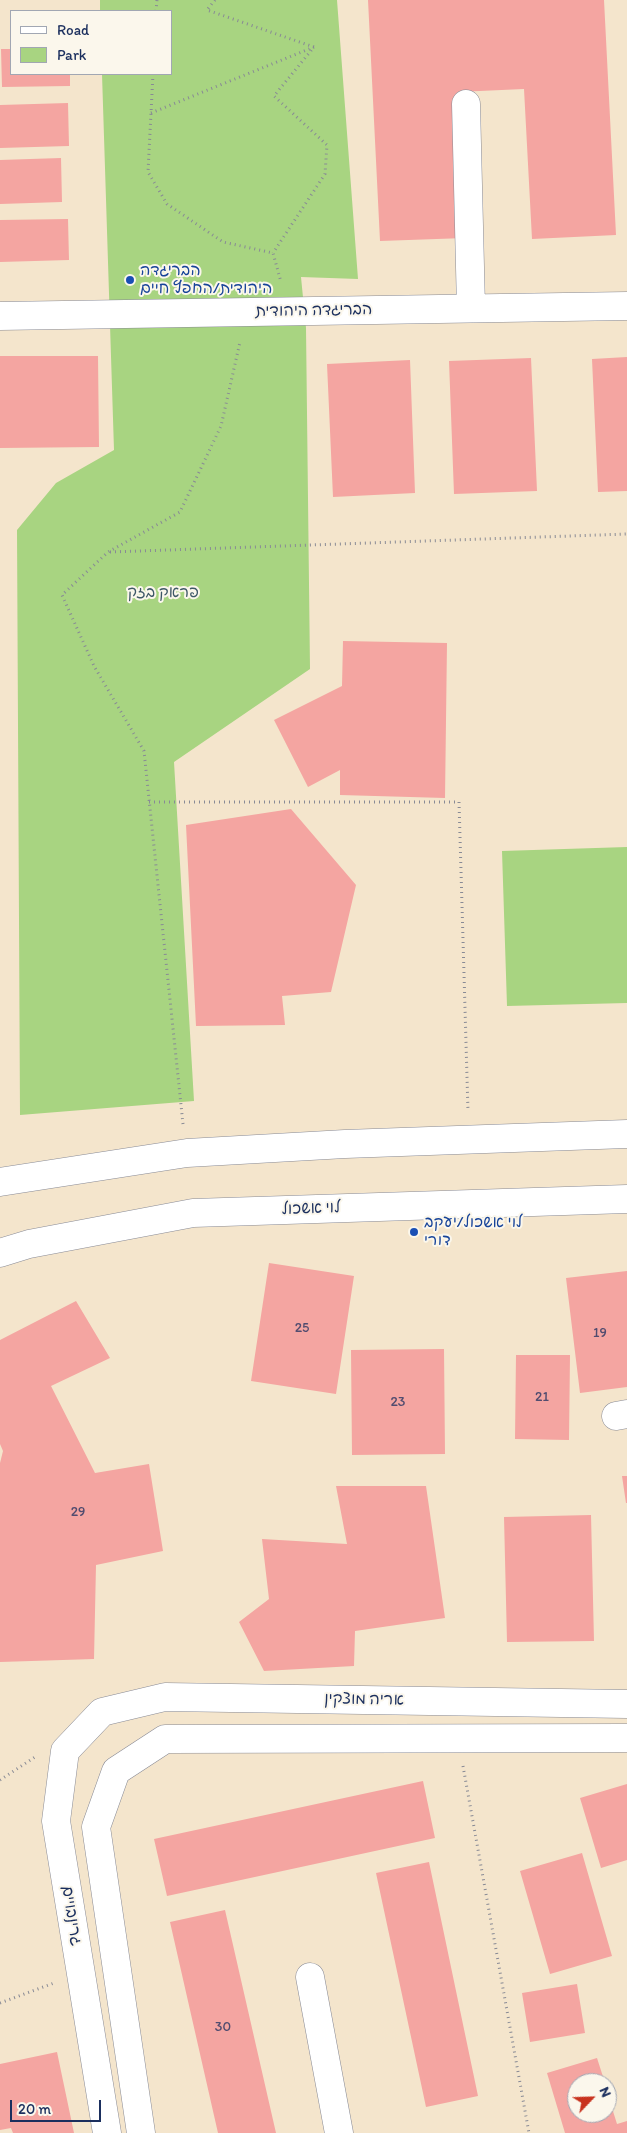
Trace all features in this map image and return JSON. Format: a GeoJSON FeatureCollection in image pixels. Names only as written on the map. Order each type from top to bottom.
{"type":"FeatureCollection","features":[{"type":"Feature","properties":{"kind":"street"},"geometry":{"type":"LineString","coordinates":[[466,104],[471,308]]}},
{"type":"Feature","properties":{"kind":"street","name":"הבריגדה היהודית"},"geometry":{"type":"LineString","coordinates":[[0,316],[627,306]]}},
{"type":"Feature","properties":{"kind":"street"},"geometry":{"type":"LineString","coordinates":[[0,1182],[187,1153],[346,1144],[627,1134]]}},
{"type":"Feature","properties":{"kind":"street","name":"לוי אשכול"},"geometry":{"type":"LineString","coordinates":[[0,1253],[29,1244],[193,1213],[627,1200]]}},
{"type":"Feature","properties":{"kind":"street","name":"אריה מוצקין"},"geometry":{"type":"LineString","coordinates":[[102,1712],[165,1696],[627,1704]]}},
{"type":"Feature","properties":{"kind":"street","name":"גרינבויים"},"geometry":{"type":"LineString","coordinates":[[102,1712],[64,1751],[56,1821],[107,2133]]}},
{"type":"Feature","properties":{"kind":"street"},"geometry":{"type":"LineString","coordinates":[[141,2133],[96,1827],[116,1771],[164,1740],[627,1738]]}},
{"type":"Feature","properties":{"kind":"street"},"geometry":{"type":"LineString","coordinates":[[310,1977],[339,2133]]}},
{"type":"Feature","properties":{"kind":"path"},"geometry":{"type":"LineString","coordinates":[[216,0],[208,10],[314,47]]}},
{"type":"Feature","properties":{"kind":"path"},"geometry":{"type":"LineString","coordinates":[[151,113],[314,47]]}},
{"type":"Feature","properties":{"kind":"path"},"geometry":{"type":"LineString","coordinates":[[290,311],[273,253],[325,174],[327,144],[274,96],[314,47]]}},
{"type":"Feature","properties":{"kind":"path"},"geometry":{"type":"LineString","coordinates":[[153,75],[148,172],[167,204],[224,242],[273,253]]}},
{"type":"Feature","properties":{"kind":"path"},"geometry":{"type":"LineString","coordinates":[[187,1153],[144,751],[94,666],[62,595],[108,552],[180,512],[221,426],[247,312]]}},
{"type":"Feature","properties":{"kind":"path"},"geometry":{"type":"LineString","coordinates":[[108,552],[627,534]]}},
{"type":"Feature","properties":{"kind":"path"},"geometry":{"type":"LineString","coordinates":[[149,802],[459,802],[469,1139]]}},
{"type":"Feature","properties":{"kind":"path"},"geometry":{"type":"LineString","coordinates":[[458,1738],[530,2133]]}},
{"type":"Feature","properties":{"kind":"path"},"geometry":{"type":"LineString","coordinates":[[0,2003],[80,1974]]}},
{"type":"Feature","properties":{"kind":"green space","name":"פראק בזק"},"geometry":{"type":"Polygon","coordinates":[[[100,0],[337,0],[358,279],[301,277],[306,328],[310,669],[174,762],[194,1101],[20,1115],[17,530],[56,483],[114,450],[102,75],[172,75],[172,10],[100,10],[100,0]]]}},
{"type":"Feature","properties":{"kind":"green space"},"geometry":{"type":"Polygon","coordinates":[[[627,847],[627,1003],[507,1006],[502,851],[627,847]]]}},
{"type":"Feature","properties":{"kind":"building"},"geometry":{"type":"Polygon","coordinates":[[[368,0],[604,0],[616,235],[532,239],[524,89],[457,92],[465,238],[380,241],[368,0]]]}},
{"type":"Feature","properties":{"kind":"building"},"geometry":{"type":"Polygon","coordinates":[[[1,49],[10,49],[10,75],[70,75],[70,86],[2,87],[1,49]]]}},
{"type":"Feature","properties":{"kind":"building"},"geometry":{"type":"Polygon","coordinates":[[[68,103],[69,146],[0,148],[0,105],[68,103]]]}},
{"type":"Feature","properties":{"kind":"building"},"geometry":{"type":"Polygon","coordinates":[[[61,158],[62,202],[0,204],[0,160],[61,158]]]}},
{"type":"Feature","properties":{"kind":"building"},"geometry":{"type":"Polygon","coordinates":[[[68,219],[69,260],[0,262],[0,220],[68,219]]]}},
{"type":"Feature","properties":{"kind":"building"},"geometry":{"type":"Polygon","coordinates":[[[0,356],[98,356],[99,447],[0,448],[0,356]]]}},
{"type":"Feature","properties":{"kind":"building"},"geometry":{"type":"Polygon","coordinates":[[[627,357],[627,491],[598,492],[592,359],[627,357]]]}},
{"type":"Feature","properties":{"kind":"building"},"geometry":{"type":"Polygon","coordinates":[[[531,358],[537,491],[454,494],[449,361],[531,358]]]}},
{"type":"Feature","properties":{"kind":"building"},"geometry":{"type":"Polygon","coordinates":[[[410,360],[415,493],[333,497],[327,364],[410,360]]]}},
{"type":"Feature","properties":{"kind":"building"},"geometry":{"type":"Polygon","coordinates":[[[343,641],[447,643],[445,798],[340,795],[340,770],[308,787],[274,720],[342,686],[343,641]]]}},
{"type":"Feature","properties":{"kind":"building"},"geometry":{"type":"Polygon","coordinates":[[[291,809],[356,885],[331,992],[282,996],[285,1025],[196,1026],[186,825],[291,809]]]}},
{"type":"Feature","properties":{"kind":"building"},"geometry":{"type":"Polygon","coordinates":[[[269,1263],[354,1276],[336,1394],[251,1381],[269,1263]]]}},
{"type":"Feature","properties":{"kind":"building"},"geometry":{"type":"Polygon","coordinates":[[[627,1271],[627,1387],[580,1393],[566,1278],[627,1271]]]}},
{"type":"Feature","properties":{"kind":"building"},"geometry":{"type":"Polygon","coordinates":[[[76,1301],[110,1358],[51,1386],[95,1473],[149,1464],[163,1551],[96,1565],[94,1659],[0,1662],[0,1463],[3,1451],[0,1444],[0,1340],[76,1301]]]}},
{"type":"Feature","properties":{"kind":"building"},"geometry":{"type":"Polygon","coordinates":[[[444,1349],[445,1454],[352,1455],[351,1350],[444,1349]]]}},
{"type":"Feature","properties":{"kind":"building"},"geometry":{"type":"Polygon","coordinates":[[[516,1355],[570,1355],[569,1440],[515,1439],[516,1355]]]}},
{"type":"Feature","properties":{"kind":"building"},"geometry":{"type":"Polygon","coordinates":[[[622,1476],[627,1476],[627,1503],[626,1503],[622,1476]]]}},
{"type":"Feature","properties":{"kind":"building"},"geometry":{"type":"Polygon","coordinates":[[[336,1486],[426,1486],[445,1618],[355,1631],[354,1666],[264,1671],[239,1622],[269,1599],[262,1539],[347,1544],[336,1486]]]}},
{"type":"Feature","properties":{"kind":"building"},"geometry":{"type":"Polygon","coordinates":[[[591,1515],[594,1641],[507,1642],[504,1517],[591,1515]]]}},
{"type":"Feature","properties":{"kind":"building"},"geometry":{"type":"Polygon","coordinates":[[[423,1781],[435,1838],[167,1896],[154,1839],[423,1781]]]}},
{"type":"Feature","properties":{"kind":"building"},"geometry":{"type":"Polygon","coordinates":[[[627,1784],[627,1860],[601,1868],[580,1798],[627,1784]]]}},
{"type":"Feature","properties":{"kind":"building"},"geometry":{"type":"Polygon","coordinates":[[[582,1853],[612,1956],[550,1974],[520,1871],[582,1853]]]}},
{"type":"Feature","properties":{"kind":"building"},"geometry":{"type":"Polygon","coordinates":[[[429,1862],[478,2096],[426,2107],[376,1873],[429,1862]]]}},
{"type":"Feature","properties":{"kind":"building"},"geometry":{"type":"Polygon","coordinates":[[[225,1910],[276,2133],[218,2133],[170,1922],[225,1910]]]}},
{"type":"Feature","properties":{"kind":"building"},"geometry":{"type":"Polygon","coordinates":[[[577,1984],[585,2033],[530,2042],[522,1993],[577,1984]]]}},
{"type":"Feature","properties":{"kind":"building"},"geometry":{"type":"Polygon","coordinates":[[[57,2052],[74,2133],[13,2133],[11,2128],[0,2130],[0,2064],[57,2052]]]}},
{"type":"Feature","properties":{"kind":"building"},"geometry":{"type":"Polygon","coordinates":[[[597,2058],[602,2073],[567,2073],[567,2123],[617,2124],[627,2121],[627,2133],[565,2133],[547,2073],[597,2058]]]}},
{"type":"Feature","properties":{"kind":"place","name":"הבריגדה היהודית/החפץ חיים"},"geometry":{"type":"Point","coordinates":[130,280]}},
{"type":"Feature","properties":{"kind":"place","name":"לוי אשכול/יעקב דורי"},"geometry":{"type":"Point","coordinates":[414,1232]}}]}
